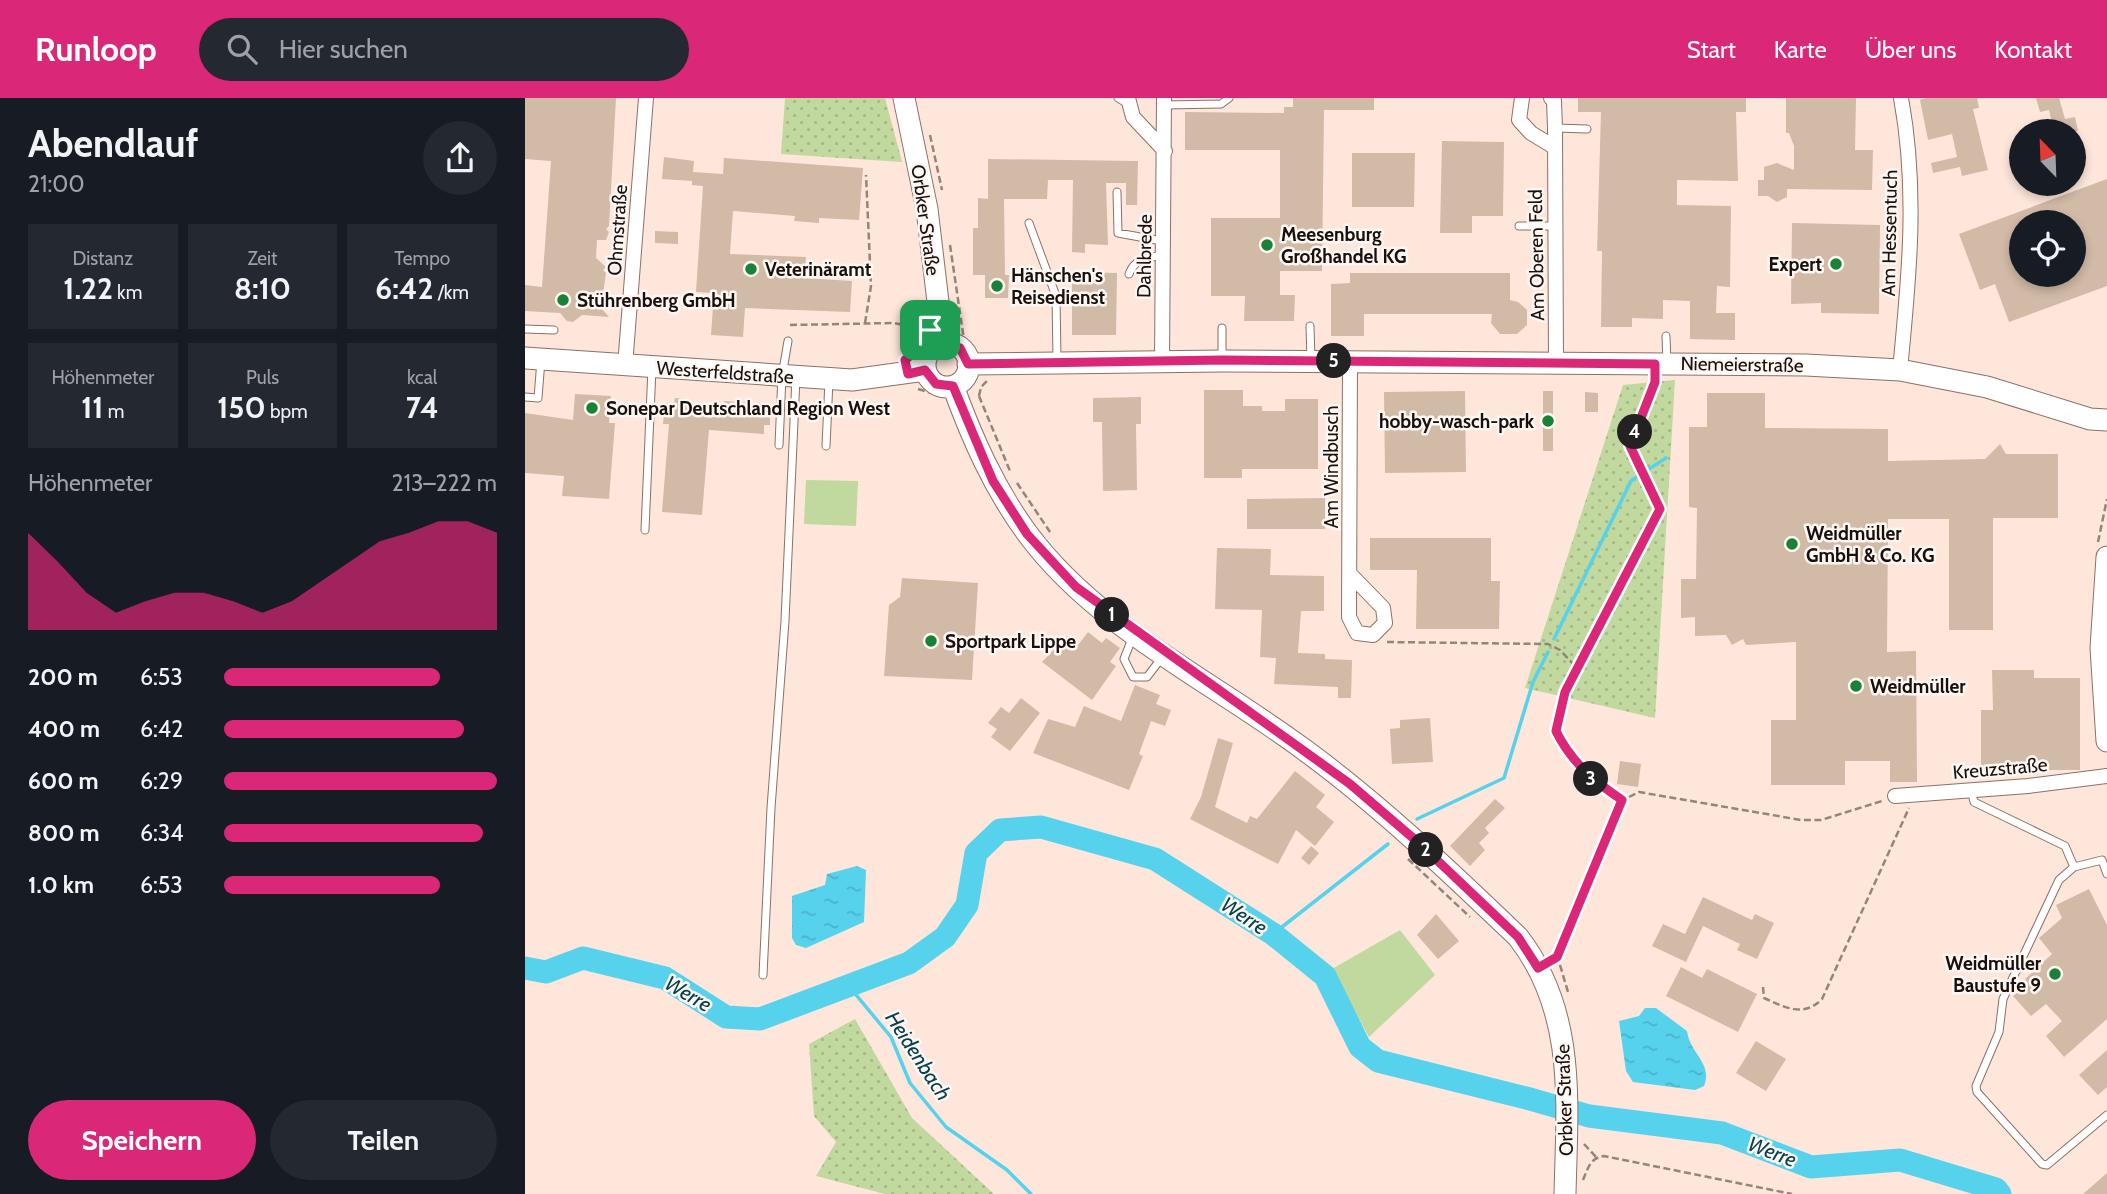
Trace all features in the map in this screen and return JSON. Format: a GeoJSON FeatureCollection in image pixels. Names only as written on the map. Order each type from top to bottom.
{"type":"FeatureCollection","features":[{"type":"Feature","properties":{"kind":"street","name":"Ohmstraße"},"geometry":{"type":"LineString","coordinates":[[625,366],[646,98]]}},
{"type":"Feature","properties":{"kind":"street","name":"Orbker Straße"},"geometry":{"type":"LineString","coordinates":[[904,98],[927,209],[938,334]]}},
{"type":"Feature","properties":{"kind":"street"},"geometry":{"type":"LineString","coordinates":[[1522,98],[1519,120],[1531,133],[1554,147]]}},
{"type":"Feature","properties":{"kind":"street","name":"Am Oberen Feld"},"geometry":{"type":"LineString","coordinates":[[1551,98],[1555,128],[1553,226],[1556,364]]}},
{"type":"Feature","properties":{"kind":"street","name":"Am Hessentuch"},"geometry":{"type":"LineString","coordinates":[[1900,370],[1911,265],[1913,206],[1901,98]]}},
{"type":"Feature","properties":{"kind":"street"},"geometry":{"type":"LineString","coordinates":[[1125,100],[1133,117],[1165,151]]}},
{"type":"Feature","properties":{"kind":"street","name":"Dahlbrede"},"geometry":{"type":"LineString","coordinates":[[1162,361],[1165,102]]}},
{"type":"Feature","properties":{"kind":"street"},"geometry":{"type":"LineString","coordinates":[[938,334],[960,348],[977,364],[965,378],[958,395],[916,372],[938,334]]}},
{"type":"Feature","properties":{"kind":"street","name":"Westerfeldstraße"},"geometry":{"type":"LineString","coordinates":[[533,358],[829,380],[916,372]]}},
{"type":"Feature","properties":{"kind":"street","name":"Niemeierstraße"},"geometry":{"type":"LineString","coordinates":[[977,364],[1222,360],[1806,365],[1900,370],[1987,387],[2098,420],[2107,434]]}},
{"type":"Feature","properties":{"kind":"street","name":"Am Windbusch"},"geometry":{"type":"LineString","coordinates":[[1350,361],[1349,573],[1352,627],[1366,636],[1377,632]]}},
{"type":"Feature","properties":{"kind":"street","name":"Orbker Straße"},"geometry":{"type":"LineString","coordinates":[[958,395],[993,481],[1027,534],[1076,587],[1135,633],[1305,750],[1392,819],[1518,937],[1538,968],[1562,1032],[1567,1086],[1565,1192]]}},
{"type":"Feature","properties":{"kind":"street"},"geometry":{"type":"LineString","coordinates":[[2107,557],[2101,648],[2107,741]]}},
{"type":"Feature","properties":{"kind":"street"},"geometry":{"type":"LineString","coordinates":[[1349,573],[1383,608],[1385,623],[1377,632]]}},
{"type":"Feature","properties":{"kind":"street","name":"Kreuzstraße"},"geometry":{"type":"LineString","coordinates":[[1895,796],[2107,776]]}},
{"type":"Feature","properties":{"kind":"lane"},"geometry":{"type":"LineString","coordinates":[[1165,102],[1221,104],[1229,98]]}},
{"type":"Feature","properties":{"kind":"lane"},"geometry":{"type":"LineString","coordinates":[[1555,128],[1587,129]]}},
{"type":"Feature","properties":{"kind":"lane"},"geometry":{"type":"LineString","coordinates":[[1117,192],[1118,233],[1163,248]]}},
{"type":"Feature","properties":{"kind":"lane"},"geometry":{"type":"LineString","coordinates":[[1029,223],[1056,296],[1057,361]]}},
{"type":"Feature","properties":{"kind":"lane"},"geometry":{"type":"LineString","coordinates":[[1519,226],[1553,226]]}},
{"type":"Feature","properties":{"kind":"lane"},"geometry":{"type":"LineString","coordinates":[[1129,274],[1132,264],[1163,248]]}},
{"type":"Feature","properties":{"kind":"lane"},"geometry":{"type":"LineString","coordinates":[[1310,326],[1311,361]]}},
{"type":"Feature","properties":{"kind":"lane"},"geometry":{"type":"LineString","coordinates":[[1222,328],[1222,360]]}},
{"type":"Feature","properties":{"kind":"lane"},"geometry":{"type":"LineString","coordinates":[[525,329],[554,330]]}},
{"type":"Feature","properties":{"kind":"lane"},"geometry":{"type":"LineString","coordinates":[[1661,364],[1666,336]]}},
{"type":"Feature","properties":{"kind":"lane"},"geometry":{"type":"LineString","coordinates":[[763,975],[771,808],[785,621],[788,341]]}},
{"type":"Feature","properties":{"kind":"lane"},"geometry":{"type":"LineString","coordinates":[[525,397],[538,398],[533,358]]}},
{"type":"Feature","properties":{"kind":"lane"},"geometry":{"type":"LineString","coordinates":[[645,530],[652,367]]}},
{"type":"Feature","properties":{"kind":"lane"},"geometry":{"type":"LineString","coordinates":[[779,444],[789,376]]}},
{"type":"Feature","properties":{"kind":"lane"},"geometry":{"type":"LineString","coordinates":[[826,446],[829,380]]}},
{"type":"Feature","properties":{"kind":"lane"},"geometry":{"type":"LineString","coordinates":[[1135,633],[1124,659],[1133,677],[1147,677],[1165,654]]}},
{"type":"Feature","properties":{"kind":"lane"},"geometry":{"type":"LineString","coordinates":[[1971,789],[1974,802],[2064,846],[2074,867]]}},
{"type":"Feature","properties":{"kind":"lane"},"geometry":{"type":"LineString","coordinates":[[1538,968],[1560,956],[1622,800]]}},
{"type":"Feature","properties":{"kind":"lane"},"geometry":{"type":"LineString","coordinates":[[2107,874],[2102,860],[2074,867],[2059,880],[2003,999],[1999,1032],[1976,1086],[1977,1092],[2042,1164],[2047,1165],[2107,1115]]}},
{"type":"Feature","properties":{"kind":"path"},"geometry":{"type":"LineString","coordinates":[[865,323],[871,286],[866,174]]}},
{"type":"Feature","properties":{"kind":"path"},"geometry":{"type":"LineString","coordinates":[[790,325],[893,323],[938,334]]}},
{"type":"Feature","properties":{"kind":"path"},"geometry":{"type":"LineString","coordinates":[[961,324],[964,340],[970,346],[984,349],[977,364],[987,380],[981,387],[958,395],[909,389],[916,372],[905,360],[938,334],[961,324]]}},
{"type":"Feature","properties":{"kind":"path"},"geometry":{"type":"LineString","coordinates":[[1661,364],[1630,446],[1660,509],[1565,692],[1556,731],[1565,750],[1590,778],[1622,800],[1639,792],[1801,820],[1821,820],[1857,811],[1895,796]]}},
{"type":"Feature","properties":{"kind":"path"},"geometry":{"type":"LineString","coordinates":[[958,395],[1052,535]]}},
{"type":"Feature","properties":{"kind":"path"},"geometry":{"type":"LineString","coordinates":[[1377,632],[1386,642],[1398,643],[1548,644],[1560,650],[1577,668]]}},
{"type":"Feature","properties":{"kind":"path"},"geometry":{"type":"LineString","coordinates":[[1763,987],[1764,998],[1794,1010],[1815,1006],[1822,999],[1909,808],[1928,793]]}},
{"type":"Feature","properties":{"kind":"path"},"geometry":{"type":"LineString","coordinates":[[1592,1152],[1596,1157]]}},
{"type":"Feature","properties":{"kind":"path"},"geometry":{"type":"LineString","coordinates":[[1565,1192],[1584,1179],[1588,1166],[1596,1157],[1604,1156],[1792,1194]]}},
{"type":"Feature","properties":{"kind":"green space"},"geometry":{"type":"Polygon","coordinates":[[[785,98],[885,98],[902,162],[781,154],[785,98]]]}},
{"type":"Feature","properties":{"kind":"green space"},"geometry":{"type":"Polygon","coordinates":[[[1675,380],[1655,718],[1525,688],[1623,385],[1675,380]]]}},
{"type":"Feature","properties":{"kind":"green space"},"geometry":{"type":"Polygon","coordinates":[[[806,480],[858,481],[856,526],[804,524],[806,480]]]}},
{"type":"Feature","properties":{"kind":"green space"},"geometry":{"type":"Polygon","coordinates":[[[1400,930],[1435,975],[1369,1037],[1332,969],[1400,930]]]}},
{"type":"Feature","properties":{"kind":"green space"},"geometry":{"type":"Polygon","coordinates":[[[855,1019],[912,1118],[994,1194],[885,1194],[816,1176],[836,1142],[814,1116],[809,1044],[855,1019]]]}},
{"type":"Feature","properties":{"kind":"water"},"geometry":{"type":"Polygon","coordinates":[[[857,866],[866,870],[864,922],[806,948],[796,945],[792,938],[792,896],[825,885],[827,874],[857,866]]]}},
{"type":"Feature","properties":{"kind":"water"},"geometry":{"type":"Polygon","coordinates":[[[1645,1008],[1656,1008],[1687,1031],[1706,1071],[1704,1086],[1695,1090],[1633,1082],[1626,1071],[1619,1021],[1639,1016],[1645,1008]]]}},
{"type":"Feature","properties":{"kind":"building"},"geometry":{"type":"Polygon","coordinates":[[[525,98],[616,98],[609,226],[606,229],[609,232],[606,240],[597,240],[596,258],[606,267],[603,270],[606,273],[601,308],[609,317],[582,315],[573,322],[567,321],[560,313],[525,311],[525,285],[542,287],[551,161],[525,159],[525,98]]]}},
{"type":"Feature","properties":{"kind":"building","name":"Meesenburg Großhandel KG"},"geometry":{"type":"Polygon","coordinates":[[[1293,98],[1374,98],[1374,110],[1324,110],[1322,271],[1280,271],[1280,295],[1295,295],[1294,321],[1244,321],[1245,296],[1211,296],[1211,218],[1280,218],[1280,150],[1185,150],[1185,112],[1284,113],[1284,107],[1293,107],[1293,98]]]}},
{"type":"Feature","properties":{"kind":"building"},"geometry":{"type":"Polygon","coordinates":[[[1578,98],[1746,98],[1746,112],[1736,112],[1738,181],[1677,180],[1677,205],[1731,206],[1730,287],[1717,286],[1716,313],[1735,313],[1735,340],[1690,339],[1690,301],[1663,300],[1663,319],[1632,318],[1632,327],[1601,327],[1602,251],[1597,251],[1601,112],[1578,112],[1578,98]]]}},
{"type":"Feature","properties":{"kind":"building"},"geometry":{"type":"Polygon","coordinates":[[[1786,98],[1856,98],[1855,150],[1873,150],[1872,190],[1787,189],[1787,197],[1777,202],[1768,196],[1758,196],[1758,180],[1764,180],[1764,167],[1777,163],[1794,170],[1794,146],[1789,133],[1786,133],[1786,98]]]}},
{"type":"Feature","properties":{"kind":"building"},"geometry":{"type":"Polygon","coordinates":[[[1977,98],[1979,108],[1973,109],[1988,170],[1962,176],[1960,167],[1933,173],[1931,163],[1957,157],[1952,134],[1928,140],[1920,100],[1977,98]]]}},
{"type":"Feature","properties":{"kind":"building"},"geometry":{"type":"Polygon","coordinates":[[[2036,98],[2059,98],[2065,119],[2051,119],[2049,110],[2040,112],[2036,98]]]}},
{"type":"Feature","properties":{"kind":"building"},"geometry":{"type":"Polygon","coordinates":[[[1442,141],[1504,142],[1503,216],[1472,216],[1472,233],[1440,233],[1442,141]]]}},
{"type":"Feature","properties":{"kind":"building"},"geometry":{"type":"Polygon","coordinates":[[[1352,153],[1415,153],[1414,207],[1352,207],[1352,153]]]}},
{"type":"Feature","properties":{"kind":"building"},"geometry":{"type":"Polygon","coordinates":[[[664,157],[694,161],[693,172],[723,174],[724,158],[863,168],[859,220],[819,218],[819,223],[794,221],[795,216],[733,211],[730,254],[806,257],[804,278],[852,281],[850,312],[745,308],[743,337],[711,335],[714,293],[696,292],[703,186],[692,185],[692,181],[662,179],[664,157]]]}},
{"type":"Feature","properties":{"kind":"building"},"geometry":{"type":"Polygon","coordinates":[[[988,159],[1138,161],[1137,205],[1126,205],[1126,183],[1106,183],[1108,245],[1085,244],[1085,253],[1072,252],[1073,180],[1048,180],[1047,199],[1004,199],[1008,298],[985,298],[985,275],[973,275],[973,228],[978,228],[978,198],[988,199],[988,159]]]}},
{"type":"Feature","properties":{"kind":"building"},"geometry":{"type":"Polygon","coordinates":[[[2107,179],[2107,286],[2009,322],[1995,284],[1980,290],[1959,234],[2009,215],[2009,287],[2086,287],[2086,210],[2024,210],[2061,196],[2086,196],[2086,187],[2107,179]]]}},
{"type":"Feature","properties":{"kind":"building","name":"Expert"},"geometry":{"type":"Polygon","coordinates":[[[1792,223],[1880,225],[1879,314],[1821,313],[1821,303],[1791,304],[1792,223]]]}},
{"type":"Feature","properties":{"kind":"building"},"geometry":{"type":"Polygon","coordinates":[[[655,231],[678,232],[678,244],[655,243],[655,231]]]}},
{"type":"Feature","properties":{"kind":"building"},"geometry":{"type":"Polygon","coordinates":[[[1072,272],[1117,273],[1116,335],[1072,335],[1072,272]]]}},
{"type":"Feature","properties":{"kind":"building"},"geometry":{"type":"Polygon","coordinates":[[[1350,273],[1510,273],[1510,300],[1518,302],[1527,310],[1527,325],[1517,334],[1500,334],[1491,323],[1492,314],[1364,314],[1364,336],[1331,336],[1331,284],[1350,283],[1350,273]]]}},
{"type":"Feature","properties":{"kind":"building"},"geometry":{"type":"Polygon","coordinates":[[[1204,390],[1243,390],[1243,406],[1262,406],[1262,411],[1285,411],[1285,399],[1318,399],[1318,469],[1242,469],[1242,478],[1204,478],[1204,390]]]}},
{"type":"Feature","properties":{"kind":"building"},"geometry":{"type":"Polygon","coordinates":[[[1465,391],[1466,472],[1385,473],[1384,392],[1465,391]]]}},
{"type":"Feature","properties":{"kind":"building","name":"hobby-wasch-park"},"geometry":{"type":"Polygon","coordinates":[[[1543,391],[1553,391],[1553,451],[1543,451],[1543,391]]]}},
{"type":"Feature","properties":{"kind":"building"},"geometry":{"type":"Polygon","coordinates":[[[1585,392],[1598,393],[1598,412],[1585,412],[1585,392]]]}},
{"type":"Feature","properties":{"kind":"building"},"geometry":{"type":"Polygon","coordinates":[[[1707,393],[1765,393],[1765,428],[1888,429],[1888,461],[1985,459],[2000,444],[2006,454],[2058,454],[2058,518],[1993,518],[1993,630],[1949,630],[1949,519],[1888,519],[1887,652],[1916,651],[1917,782],[1890,782],[1890,761],[1845,761],[1845,785],[1771,785],[1771,720],[1796,720],[1796,642],[1746,645],[1743,639],[1732,645],[1726,635],[1695,636],[1695,617],[1681,618],[1681,579],[1696,579],[1697,508],[1689,507],[1689,427],[1707,427],[1707,393]]]}},
{"type":"Feature","properties":{"kind":"building"},"geometry":{"type":"Polygon","coordinates":[[[575,394],[611,396],[609,423],[615,423],[609,499],[562,496],[564,476],[525,473],[525,413],[573,420],[575,394]]]}},
{"type":"Feature","properties":{"kind":"building"},"geometry":{"type":"Polygon","coordinates":[[[1141,397],[1141,424],[1136,424],[1137,490],[1103,491],[1102,422],[1093,422],[1093,398],[1141,397]]]}},
{"type":"Feature","properties":{"kind":"building"},"geometry":{"type":"Polygon","coordinates":[[[675,398],[686,399],[685,404],[724,407],[724,401],[766,404],[765,414],[770,414],[770,425],[764,425],[764,434],[709,430],[702,515],[662,512],[669,424],[663,424],[665,403],[674,403],[675,398]]]}},
{"type":"Feature","properties":{"kind":"building"},"geometry":{"type":"Polygon","coordinates":[[[1325,498],[1325,529],[1247,529],[1247,499],[1325,498]]]}},
{"type":"Feature","properties":{"kind":"building"},"geometry":{"type":"Polygon","coordinates":[[[1370,538],[1491,538],[1491,581],[1500,581],[1499,629],[1416,629],[1417,570],[1370,570],[1370,538]]]}},
{"type":"Feature","properties":{"kind":"building"},"geometry":{"type":"Polygon","coordinates":[[[1217,548],[1271,549],[1270,575],[1324,576],[1324,611],[1301,611],[1298,653],[1325,654],[1325,659],[1352,660],[1351,698],[1338,698],[1338,687],[1274,684],[1276,658],[1260,657],[1262,610],[1215,609],[1217,548]]]}},
{"type":"Feature","properties":{"kind":"building","name":"Sportpark Lippe"},"geometry":{"type":"Polygon","coordinates":[[[902,578],[978,583],[972,680],[884,676],[889,605],[900,597],[902,578]]]}},
{"type":"Feature","properties":{"kind":"building"},"geometry":{"type":"Polygon","coordinates":[[[1088,632],[1102,643],[1106,638],[1120,648],[1110,662],[1116,666],[1092,700],[1042,662],[1067,636],[1078,645],[1088,632]]]}},
{"type":"Feature","properties":{"kind":"building"},"geometry":{"type":"Polygon","coordinates":[[[1992,670],[2034,670],[2034,678],[2080,678],[2080,770],[2035,770],[2035,774],[1981,775],[1981,710],[1993,710],[1992,670]]]}},
{"type":"Feature","properties":{"kind":"building"},"geometry":{"type":"Polygon","coordinates":[[[1135,685],[1160,695],[1156,704],[1171,710],[1165,726],[1151,721],[1139,754],[1143,756],[1129,790],[1033,753],[1048,719],[1075,727],[1084,706],[1121,721],[1135,685]]]}},
{"type":"Feature","properties":{"kind":"building"},"geometry":{"type":"Polygon","coordinates":[[[1021,698],[1040,713],[1010,751],[991,737],[997,729],[988,723],[1001,707],[1009,713],[1021,698]]]}},
{"type":"Feature","properties":{"kind":"building"},"geometry":{"type":"Polygon","coordinates":[[[1430,718],[1433,762],[1392,764],[1390,729],[1400,728],[1400,720],[1430,718]]]}},
{"type":"Feature","properties":{"kind":"building"},"geometry":{"type":"Polygon","coordinates":[[[1218,738],[1233,743],[1215,807],[1247,823],[1250,816],[1257,819],[1295,771],[1325,795],[1316,807],[1334,822],[1315,846],[1296,830],[1278,864],[1190,819],[1201,797],[1218,738]]]}},
{"type":"Feature","properties":{"kind":"building"},"geometry":{"type":"Polygon","coordinates":[[[1620,761],[1641,764],[1638,787],[1617,784],[1620,761]]]}},
{"type":"Feature","properties":{"kind":"building"},"geometry":{"type":"Polygon","coordinates":[[[1495,799],[1505,808],[1485,828],[1489,833],[1479,843],[1485,850],[1470,866],[1450,846],[1495,799]]]}},
{"type":"Feature","properties":{"kind":"building"},"geometry":{"type":"Polygon","coordinates":[[[1311,846],[1319,853],[1309,865],[1301,858],[1311,846]]]}},
{"type":"Feature","properties":{"kind":"building","name":"Weidmüller Baustufe 9"},"geometry":{"type":"Polygon","coordinates":[[[2089,889],[2107,925],[2107,1019],[2064,1057],[2046,1036],[2062,1021],[2046,1004],[2031,1016],[2013,996],[2028,983],[2025,979],[2052,954],[2039,938],[2062,918],[2056,905],[2089,889]]]}},
{"type":"Feature","properties":{"kind":"building"},"geometry":{"type":"Polygon","coordinates":[[[1703,897],[1752,920],[1755,914],[1774,923],[1757,959],[1737,950],[1740,944],[1703,926],[1686,962],[1652,946],[1663,924],[1685,934],[1703,897]]]}},
{"type":"Feature","properties":{"kind":"building"},"geometry":{"type":"Polygon","coordinates":[[[1436,914],[1459,941],[1438,959],[1417,935],[1436,914]]]}},
{"type":"Feature","properties":{"kind":"building"},"geometry":{"type":"Polygon","coordinates":[[[1681,967],[1702,978],[1707,969],[1757,994],[1738,1032],[1666,996],[1681,967]]]}},
{"type":"Feature","properties":{"kind":"building"},"geometry":{"type":"Polygon","coordinates":[[[1756,1041],[1786,1059],[1766,1091],[1736,1073],[1756,1041]]]}},
{"type":"Feature","properties":{"kind":"building"},"geometry":{"type":"Polygon","coordinates":[[[2107,1050],[2107,1087],[2098,1095],[2079,1075],[2107,1050]]]}},
{"type":"Feature","properties":{"kind":"building"},"geometry":{"type":"Polygon","coordinates":[[[2107,1173],[2107,1194],[2083,1194],[2107,1173]]]}},
{"type":"Feature","properties":{"kind":"waterway"},"geometry":{"type":"LineString","coordinates":[[1649,469],[1666,458]]}},
{"type":"Feature","properties":{"kind":"waterway"},"geometry":{"type":"LineString","coordinates":[[1554,639],[1631,481],[1638,476]]}},
{"type":"Feature","properties":{"kind":"waterway"},"geometry":{"type":"LineString","coordinates":[[1417,819],[1504,778],[1533,682],[1548,652]]}},
{"type":"Feature","properties":{"kind":"waterway","name":"Werre"},"geometry":{"type":"LineString","coordinates":[[525,968],[546,972],[583,958],[665,978],[726,1017],[760,1019],[909,963],[945,937],[967,905],[976,853],[1000,830],[1041,827],[1155,859],[1273,934],[1325,976],[1360,1047],[1378,1061],[1589,1116],[1722,1133],[1811,1167],[1900,1160],[1996,1189],[2000,1194]]}},
{"type":"Feature","properties":{"kind":"waterway"},"geometry":{"type":"LineString","coordinates":[[1273,934],[1388,844]]}},
{"type":"Feature","properties":{"kind":"waterway","name":"Heidenbach"},"geometry":{"type":"LineString","coordinates":[[847,984],[891,1037],[910,1083],[946,1127],[1007,1170],[1031,1194]]}},
{"type":"Feature","properties":{"kind":"place","name":"Meesenburg Großhandel KG"},"geometry":{"type":"Point","coordinates":[1267,245]}},
{"type":"Feature","properties":{"kind":"place","name":"Expert"},"geometry":{"type":"Point","coordinates":[1836,264]}},
{"type":"Feature","properties":{"kind":"place","name":"Veterinäramt"},"geometry":{"type":"Point","coordinates":[751,269]}},
{"type":"Feature","properties":{"kind":"place","name":"Hänschen's Reisedienst"},"geometry":{"type":"Point","coordinates":[997,286]}},
{"type":"Feature","properties":{"kind":"place","name":"Stührenberg GmbH"},"geometry":{"type":"Point","coordinates":[563,300]}},
{"type":"Feature","properties":{"kind":"place","name":"Sonepar Deutschland Region West"},"geometry":{"type":"Point","coordinates":[592,408]}},
{"type":"Feature","properties":{"kind":"place","name":"hobby-wasch-park"},"geometry":{"type":"Point","coordinates":[1548,421]}},
{"type":"Feature","properties":{"kind":"place","name":"Weidmüller GmbH & Co. KG"},"geometry":{"type":"Point","coordinates":[1792,544]}},
{"type":"Feature","properties":{"kind":"place","name":"Sportpark Lippe"},"geometry":{"type":"Point","coordinates":[931,641]}},
{"type":"Feature","properties":{"kind":"place","name":"Weidmüller"},"geometry":{"type":"Point","coordinates":[1856,686]}},
{"type":"Feature","properties":{"kind":"place","name":"Weidmüller Baustufe 9"},"geometry":{"type":"Point","coordinates":[2055,974]}},
{"type":"Feature","properties":{"kind":"route"},"geometry":{"type":"LineString","coordinates":[[941,328],[943,344],[960,348],[968,364],[1020,361],[1222,360],[1655,364],[1655,382],[1630,446],[1660,509],[1565,692],[1556,731],[1565,750],[1590,778],[1622,800],[1557,957],[1538,968],[1518,937],[1392,819],[1305,750],[1094,602],[1045,556],[1027,534],[993,481],[953,386],[936,384],[929,379],[925,370],[908,374],[905,360],[927,342],[930,330],[941,328]]}}]}
